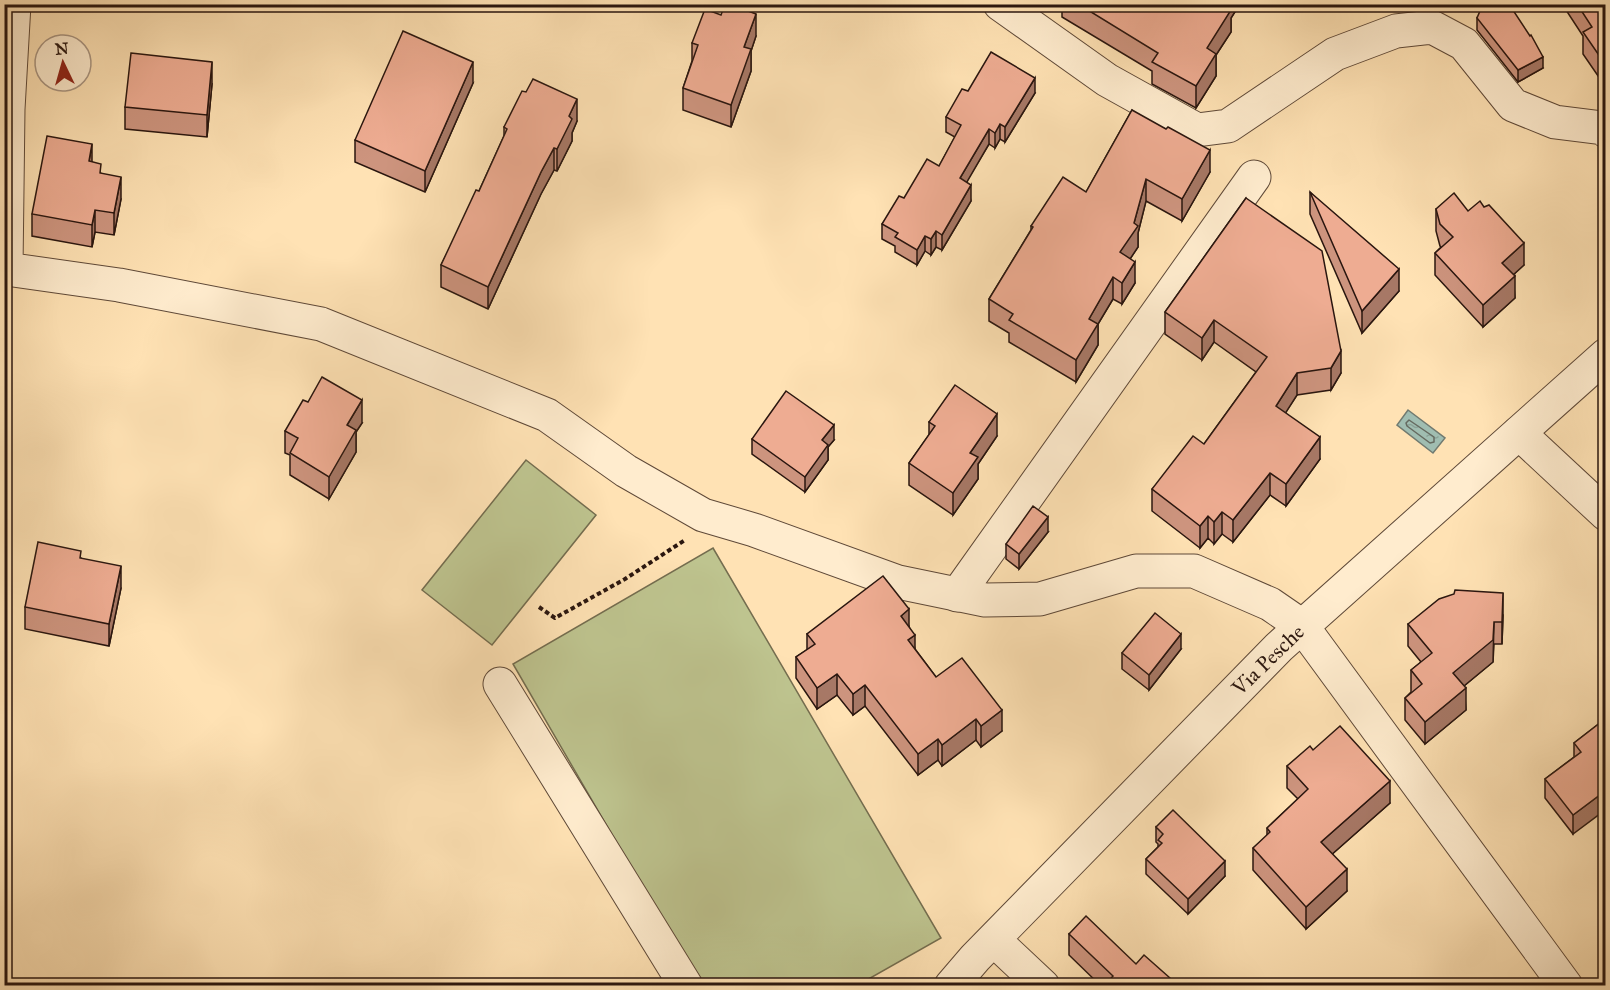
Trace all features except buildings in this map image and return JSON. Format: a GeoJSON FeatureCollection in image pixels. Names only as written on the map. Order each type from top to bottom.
{"type":"FeatureCollection","features":[{"type":"Feature","properties":{"kind":"street"},"geometry":{"type":"LineString","coordinates":[[14,4],[8,110],[5,270],[119,285],[321,324],[547,415],[626,471],[703,515],[898,582],[985,600],[1040,599],[1136,571],[1194,571],[1270,604],[1302,626],[1566,986]]}},
{"type":"Feature","properties":{"kind":"street"},"geometry":{"type":"LineString","coordinates":[[1000,4],[1107,80],[1197,130],[1228,126],[1335,54],[1396,31],[1432,27],[1464,44],[1513,105],[1555,122],[1603,128],[1605,131]]}},
{"type":"Feature","properties":{"kind":"street"},"geometry":{"type":"LineString","coordinates":[[957,595],[1254,177]]}},
{"type":"Feature","properties":{"kind":"street","name":"Via Pesche"},"geometry":{"type":"LineString","coordinates":[[951,986],[1302,626],[1605,355]]}},
{"type":"Feature","properties":{"kind":"street"},"geometry":{"type":"LineString","coordinates":[[1519,433],[1605,514]]}},
{"type":"Feature","properties":{"kind":"street"},"geometry":{"type":"LineString","coordinates":[[500,684],[686,986]]}},
{"type":"Feature","properties":{"kind":"street"},"geometry":{"type":"LineString","coordinates":[[994,940],[1043,986]]}},
{"type":"Feature","properties":{"kind":"path"},"geometry":{"type":"LineString","coordinates":[[539,607],[555,618],[574,609],[684,540],[703,515]]}},
{"type":"Feature","properties":{"kind":"green space"},"geometry":{"type":"Polygon","coordinates":[[[526,460],[596,515],[492,645],[422,590],[526,460]]]}},
{"type":"Feature","properties":{"kind":"green space"},"geometry":{"type":"Polygon","coordinates":[[[713,548],[941,938],[858,985],[699,985],[513,664],[713,548]]]}},
{"type":"Feature","properties":{"kind":"water"},"geometry":{"type":"Polygon","coordinates":[[[1408,410],[1445,438],[1433,453],[1397,425],[1408,410]]]}}]}
